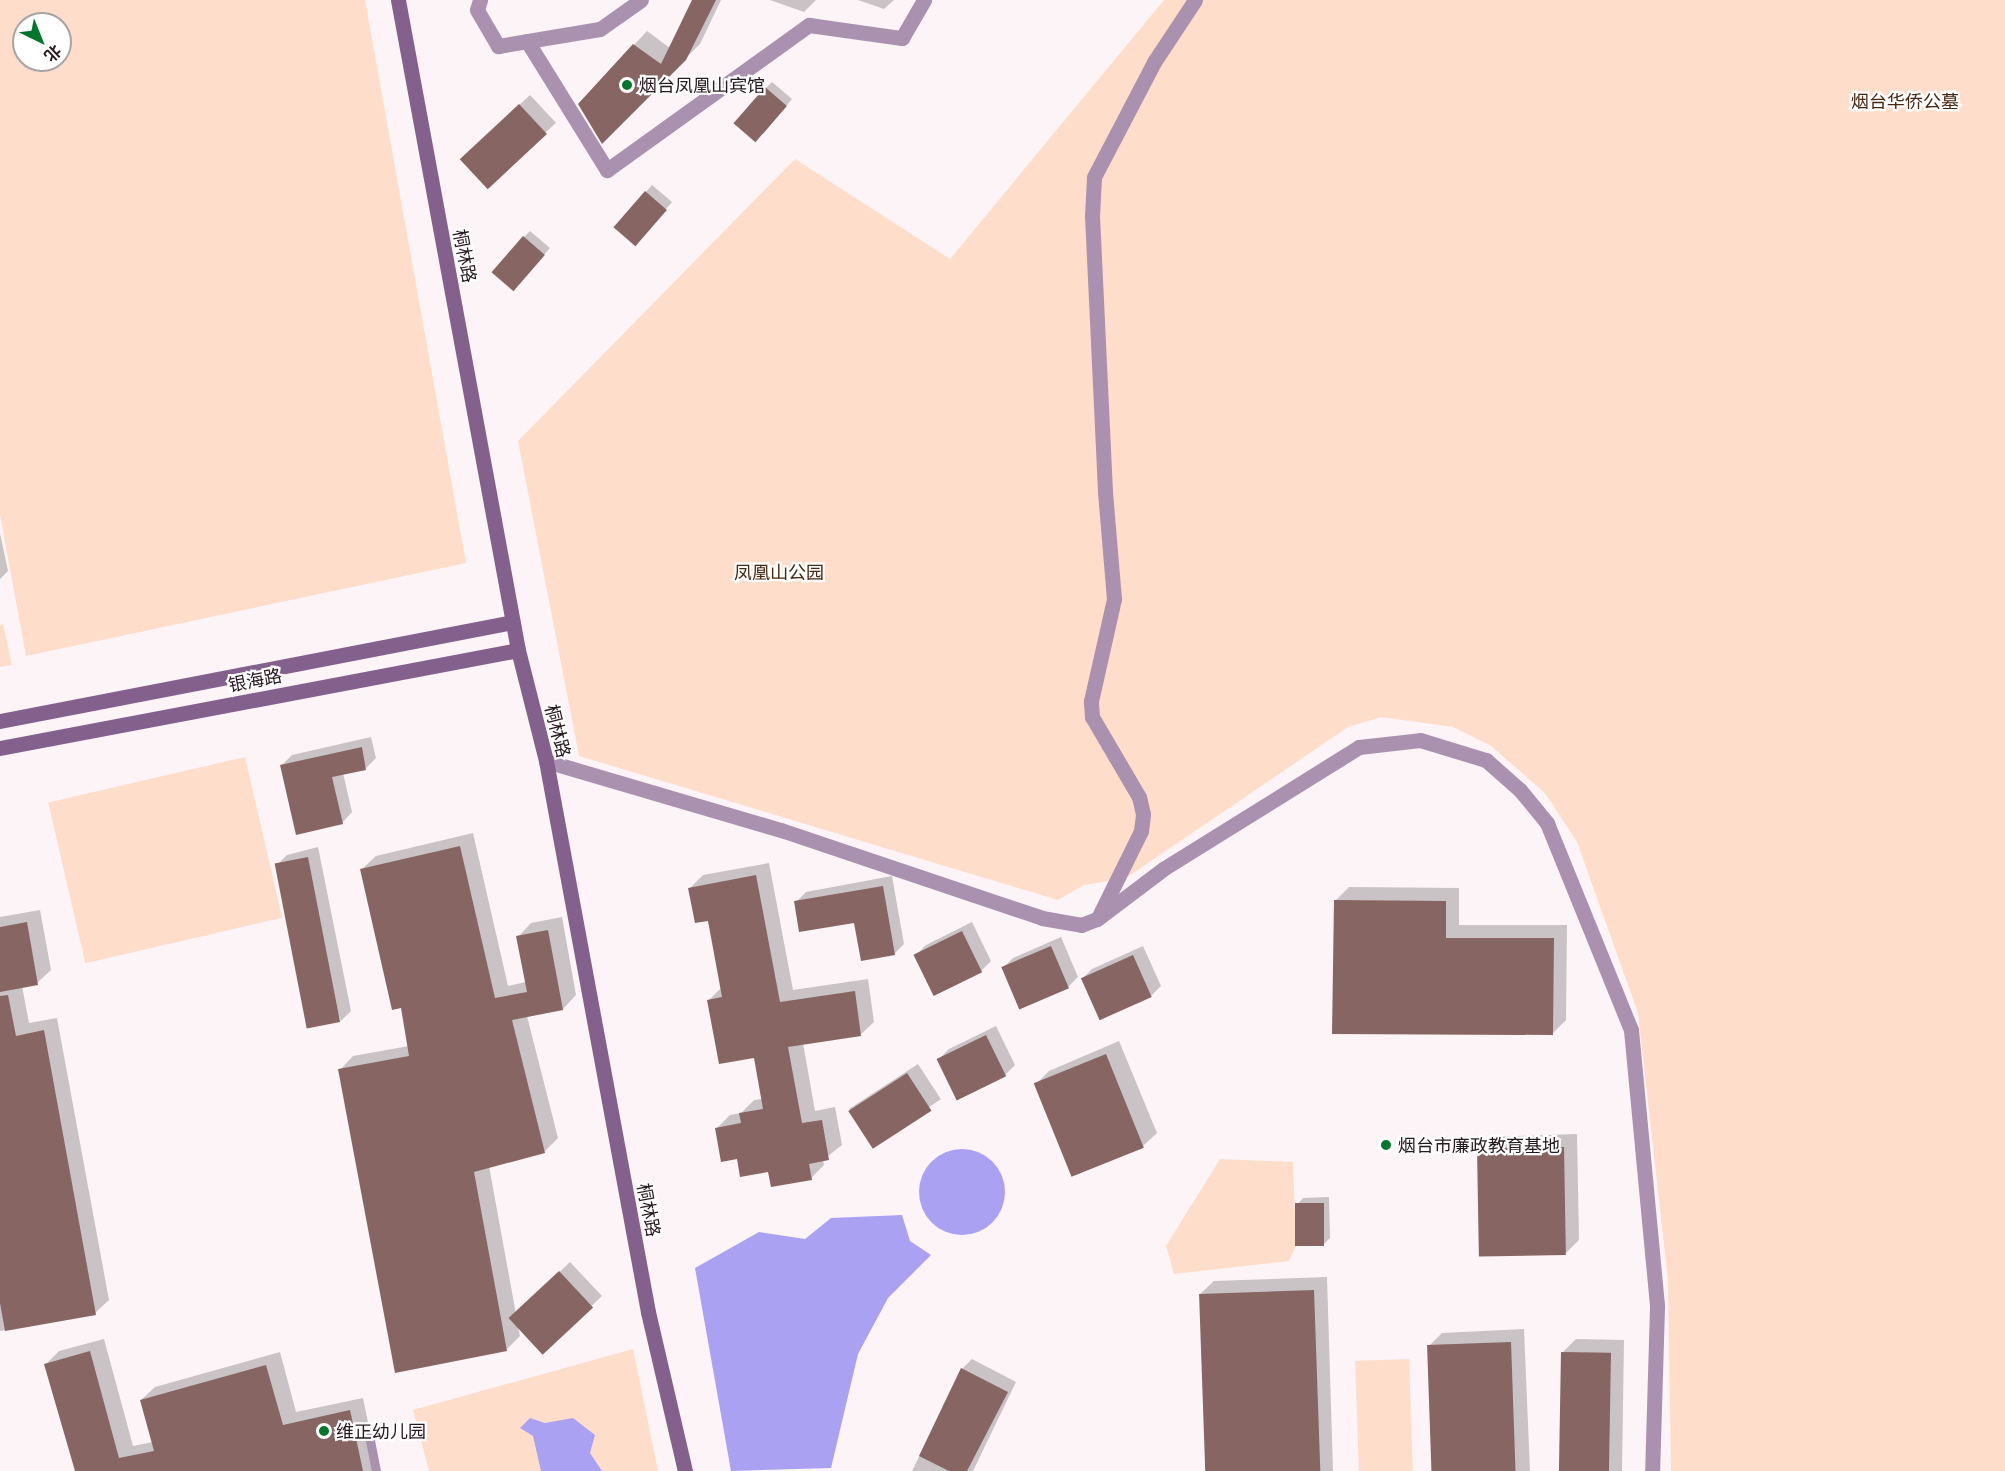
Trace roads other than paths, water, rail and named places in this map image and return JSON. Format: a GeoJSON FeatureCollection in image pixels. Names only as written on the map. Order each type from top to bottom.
{"type":"FeatureCollection","features":[{"type":"Feature","properties":{"kind":"street","name":"桐林路"},"geometry":{"type":"LineString","coordinates":[[398,0],[518,650],[546,761],[648,1312],[685,1471]]}},
{"type":"Feature","properties":{"kind":"street"},"geometry":{"type":"LineString","coordinates":[[480,0],[477,10],[498,46],[600,29],[641,0]]}},
{"type":"Feature","properties":{"kind":"street"},"geometry":{"type":"LineString","coordinates":[[527,41],[607,170],[809,25],[902,38],[924,0]]}},
{"type":"Feature","properties":{"kind":"street"},"geometry":{"type":"LineString","coordinates":[[1097,920],[1141,831],[1143,814],[1139,798],[1092,717],[1091,701],[1114,599],[1103,467],[1092,216],[1094,177],[1154,62],[1195,0]]}},
{"type":"Feature","properties":{"kind":"street","name":"银海路"},"geometry":{"type":"LineString","coordinates":[[0,721],[513,622]]}},
{"type":"Feature","properties":{"kind":"street","name":"银海路"},"geometry":{"type":"LineString","coordinates":[[0,748],[518,650]]}},
{"type":"Feature","properties":{"kind":"street"},"geometry":{"type":"LineString","coordinates":[[546,761],[781,830],[1067,925],[1097,920],[1163,869],[1359,747],[1420,740],[1486,760],[1520,790],[1547,824],[1631,1030],[1657,1307],[1652,1471]]}},
{"type":"Feature","properties":{"kind":"lane"},"geometry":{"type":"LineString","coordinates":[[368,1430],[375,1471]]}},
{"type":"Feature","properties":{"kind":"place","name":"烟台凤凰山宾馆"},"geometry":{"type":"Point","coordinates":[627,85]}},
{"type":"Feature","properties":{"kind":"place","name":"烟台市廉政教育基地"},"geometry":{"type":"Point","coordinates":[1386,1145]}},
{"type":"Feature","properties":{"kind":"place","name":"维正幼儿园"},"geometry":{"type":"Point","coordinates":[324,1431]}},
{"type":"Feature","properties":{"kind":"park label","name":"烟台华侨公墓"},"geometry":{"type":"Point","coordinates":[1905,101]}},
{"type":"Feature","properties":{"kind":"park label","name":"凤凰山公园"},"geometry":{"type":"Point","coordinates":[779,572]}}]}
